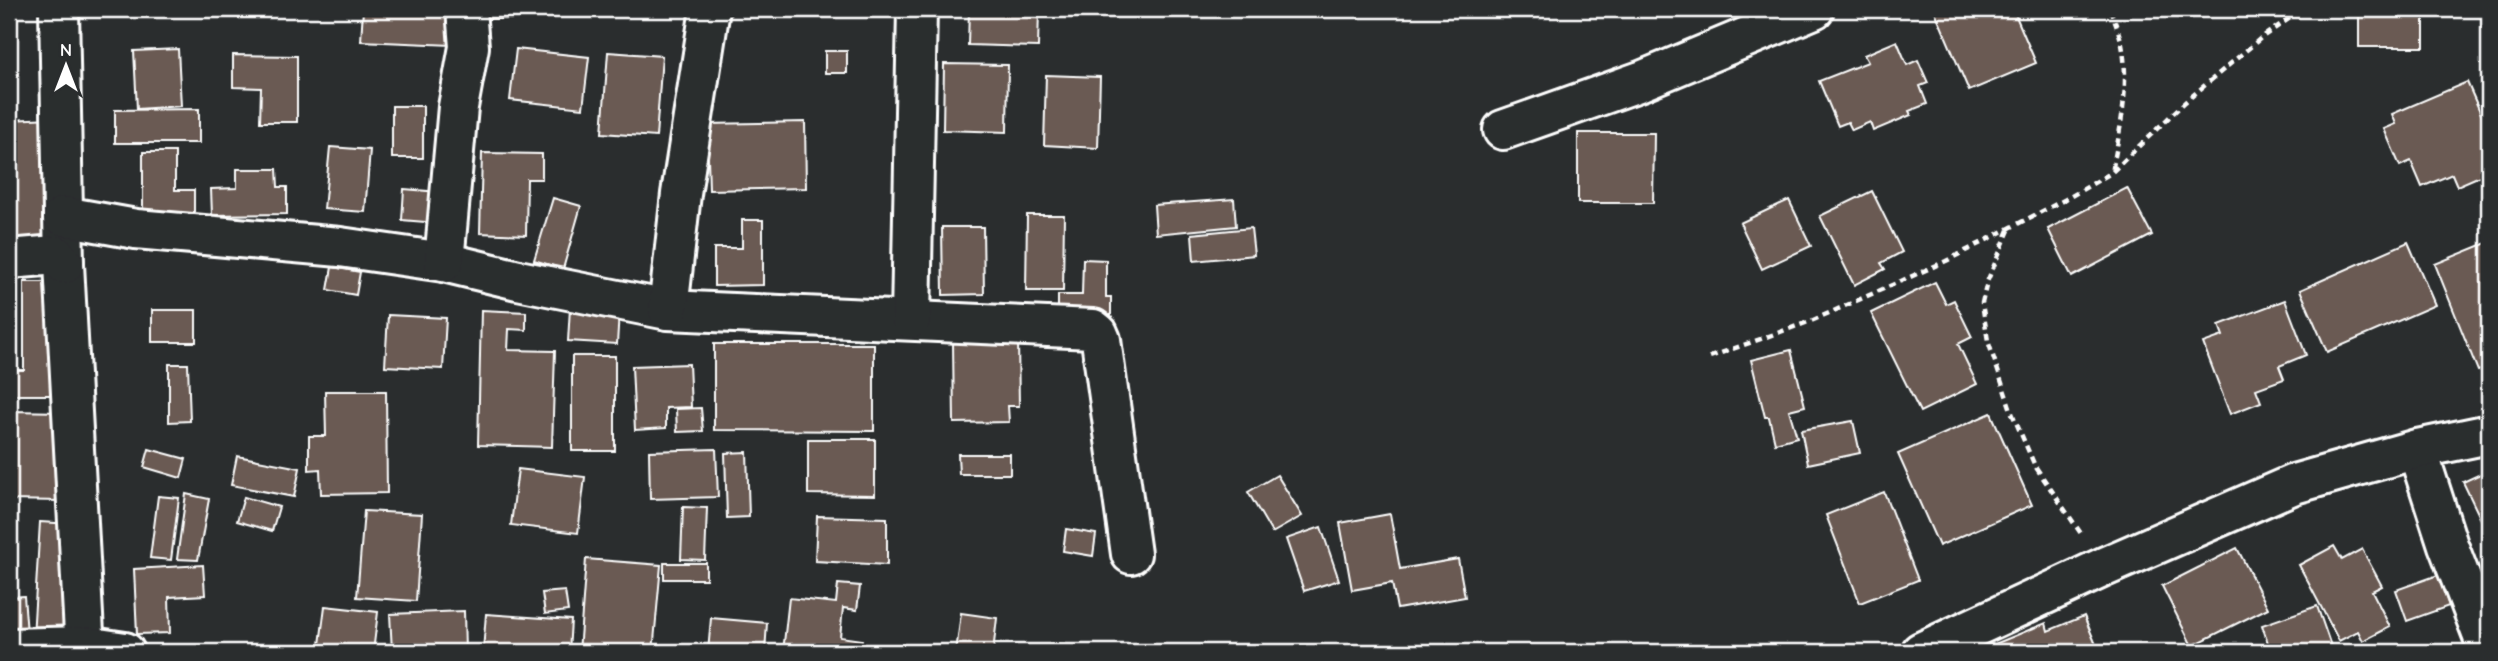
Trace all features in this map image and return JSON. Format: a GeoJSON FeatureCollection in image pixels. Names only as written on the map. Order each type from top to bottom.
{"type":"FeatureCollection","features":[{"type":"Feature","properties":{"kind":"street"},"geometry":{"type":"LineString","coordinates":[[59,9],[64,264],[85,649]]}},
{"type":"Feature","properties":{"kind":"street"},"geometry":{"type":"LineString","coordinates":[[444,262],[458,107],[469,47],[466,9]]}},
{"type":"Feature","properties":{"kind":"street"},"geometry":{"type":"LineString","coordinates":[[668,310],[681,194],[710,9]]}},
{"type":"Feature","properties":{"kind":"street"},"geometry":{"type":"LineString","coordinates":[[911,319],[917,9]]}},
{"type":"Feature","properties":{"kind":"street"},"geometry":{"type":"LineString","coordinates":[[1503,130],[1641,81],[1814,9]]}},
{"type":"Feature","properties":{"kind":"street"},"geometry":{"type":"LineString","coordinates":[[63,216],[136,229],[340,247],[444,262],[668,310],[1093,328],[1098,333],[1103,351],[1131,554]]}},
{"type":"Feature","properties":{"kind":"street"},"geometry":{"type":"LineString","coordinates":[[9,259],[56,256],[64,264]]}},
{"type":"Feature","properties":{"kind":"street"},"geometry":{"type":"LineString","coordinates":[[1921,652],[2104,567],[2294,484],[2417,449],[2489,434]]}},
{"type":"Feature","properties":{"kind":"street"},"geometry":{"type":"LineString","coordinates":[[2417,449],[2448,545],[2489,652]]}},
{"type":"Feature","properties":{"kind":"street"},"geometry":{"type":"LineString","coordinates":[[9,648],[125,652]]}},
{"type":"Feature","properties":{"kind":"path"},"geometry":{"type":"LineString","coordinates":[[2110,9],[2121,41],[2125,75],[2124,102],[2111,173]]}},
{"type":"Feature","properties":{"kind":"path"},"geometry":{"type":"LineString","coordinates":[[1710,357],[1811,321],[1947,261],[2111,173],[2185,102],[2261,38],[2303,9]]}},
{"type":"Feature","properties":{"kind":"path"},"geometry":{"type":"LineString","coordinates":[[2010,229],[1987,282],[1982,303],[1987,341],[2012,413],[2035,466],[2104,567]]}},
{"type":"Feature","properties":{"kind":"building"},"geometry":{"type":"Polygon","coordinates":[[[363,9],[453,9],[452,45],[361,41],[363,9]]]}},
{"type":"Feature","properties":{"kind":"building"},"geometry":{"type":"Polygon","coordinates":[[[479,9],[538,9],[538,19],[479,19],[479,9]]]}},
{"type":"Feature","properties":{"kind":"building"},"geometry":{"type":"Polygon","coordinates":[[[969,9],[1039,9],[1038,47],[968,45],[969,9]]]}},
{"type":"Feature","properties":{"kind":"building"},"geometry":{"type":"Polygon","coordinates":[[[1934,9],[2013,9],[2036,63],[1969,91],[1934,9]]]}},
{"type":"Feature","properties":{"kind":"building"},"geometry":{"type":"Polygon","coordinates":[[[2359,9],[2424,9],[2424,47],[2359,47],[2359,9]]]}},
{"type":"Feature","properties":{"kind":"building"},"geometry":{"type":"Polygon","coordinates":[[[1897,41],[1907,65],[1918,60],[1928,83],[1920,86],[1927,104],[1909,111],[1911,115],[1873,131],[1870,122],[1852,130],[1848,122],[1838,126],[1819,81],[1868,62],[1864,55],[1897,41]]]}},
{"type":"Feature","properties":{"kind":"building"},"geometry":{"type":"Polygon","coordinates":[[[178,49],[181,106],[137,109],[134,51],[178,49]]]}},
{"type":"Feature","properties":{"kind":"building"},"geometry":{"type":"Polygon","coordinates":[[[516,49],[589,57],[583,108],[510,100],[516,49]]]}},
{"type":"Feature","properties":{"kind":"building"},"geometry":{"type":"Polygon","coordinates":[[[825,51],[847,51],[847,73],[825,73],[825,51]]]}},
{"type":"Feature","properties":{"kind":"building"},"geometry":{"type":"Polygon","coordinates":[[[608,52],[662,56],[656,137],[602,133],[608,52]]]}},
{"type":"Feature","properties":{"kind":"building"},"geometry":{"type":"Polygon","coordinates":[[[233,55],[297,56],[297,122],[260,122],[261,88],[233,87],[233,55]]]}},
{"type":"Feature","properties":{"kind":"building"},"geometry":{"type":"Polygon","coordinates":[[[944,64],[1008,65],[1007,132],[943,130],[944,64]]]}},
{"type":"Feature","properties":{"kind":"building"},"geometry":{"type":"Polygon","coordinates":[[[1046,75],[1100,77],[1098,148],[1044,145],[1046,75]]]}},
{"type":"Feature","properties":{"kind":"building"},"geometry":{"type":"Polygon","coordinates":[[[2467,82],[2489,132],[2489,172],[2457,186],[2452,174],[2422,187],[2411,161],[2400,166],[2384,129],[2396,124],[2392,114],[2467,82]]]}},
{"type":"Feature","properties":{"kind":"building"},"geometry":{"type":"Polygon","coordinates":[[[392,106],[423,106],[423,158],[392,158],[392,106]]]}},
{"type":"Feature","properties":{"kind":"building"},"geometry":{"type":"Polygon","coordinates":[[[199,109],[199,143],[115,143],[115,110],[199,109]]]}},
{"type":"Feature","properties":{"kind":"building"},"geometry":{"type":"Polygon","coordinates":[[[51,118],[59,243],[12,246],[9,120],[51,118]]]}},
{"type":"Feature","properties":{"kind":"building"},"geometry":{"type":"Polygon","coordinates":[[[805,122],[806,188],[709,190],[707,124],[805,122]]]}},
{"type":"Feature","properties":{"kind":"building"},"geometry":{"type":"Polygon","coordinates":[[[1578,133],[1654,133],[1653,203],[1578,203],[1578,133]]]}},
{"type":"Feature","properties":{"kind":"building"},"geometry":{"type":"Polygon","coordinates":[[[330,147],[370,150],[365,212],[324,209],[330,147]]]}},
{"type":"Feature","properties":{"kind":"building"},"geometry":{"type":"Polygon","coordinates":[[[143,152],[175,152],[175,190],[194,190],[194,220],[143,217],[143,152]]]}},
{"type":"Feature","properties":{"kind":"building"},"geometry":{"type":"Polygon","coordinates":[[[482,153],[542,154],[542,179],[527,179],[526,235],[480,233],[482,153]]]}},
{"type":"Feature","properties":{"kind":"building"},"geometry":{"type":"Polygon","coordinates":[[[237,169],[277,169],[278,187],[287,187],[287,214],[212,215],[211,189],[237,188],[237,169]]]}},
{"type":"Feature","properties":{"kind":"building"},"geometry":{"type":"Polygon","coordinates":[[[2127,188],[2152,235],[2072,277],[2048,229],[2127,188]]]}},
{"type":"Feature","properties":{"kind":"building"},"geometry":{"type":"Polygon","coordinates":[[[404,189],[439,192],[437,223],[402,220],[404,189]]]}},
{"type":"Feature","properties":{"kind":"building"},"geometry":{"type":"Polygon","coordinates":[[[1872,191],[1902,252],[1881,263],[1885,269],[1854,285],[1820,216],[1872,191]]]}},
{"type":"Feature","properties":{"kind":"building"},"geometry":{"type":"Polygon","coordinates":[[[553,198],[581,206],[563,269],[534,260],[553,198]]]}},
{"type":"Feature","properties":{"kind":"building"},"geometry":{"type":"Polygon","coordinates":[[[1234,199],[1236,226],[1156,234],[1154,205],[1234,199]]]}},
{"type":"Feature","properties":{"kind":"building"},"geometry":{"type":"Polygon","coordinates":[[[1789,200],[1811,246],[1762,269],[1740,223],[1789,200]]]}},
{"type":"Feature","properties":{"kind":"building"},"geometry":{"type":"Polygon","coordinates":[[[1027,215],[1064,215],[1063,291],[1026,291],[1027,215]]]}},
{"type":"Feature","properties":{"kind":"building"},"geometry":{"type":"Polygon","coordinates":[[[742,220],[763,220],[763,285],[714,286],[714,248],[742,248],[742,220]]]}},
{"type":"Feature","properties":{"kind":"building"},"geometry":{"type":"Polygon","coordinates":[[[942,227],[983,227],[984,294],[943,295],[942,227]]]}},
{"type":"Feature","properties":{"kind":"building"},"geometry":{"type":"Polygon","coordinates":[[[1251,228],[1254,255],[1194,261],[1192,234],[1251,228]]]}},
{"type":"Feature","properties":{"kind":"building"},"geometry":{"type":"Polygon","coordinates":[[[2408,242],[2435,305],[2327,352],[2300,290],[2408,242]]]}},
{"type":"Feature","properties":{"kind":"building"},"geometry":{"type":"Polygon","coordinates":[[[2489,242],[2489,367],[2478,371],[2435,264],[2489,242]]]}},
{"type":"Feature","properties":{"kind":"building"},"geometry":{"type":"Polygon","coordinates":[[[1083,259],[1106,260],[1106,297],[1111,297],[1111,320],[1058,320],[1058,295],[1082,295],[1083,259]]]}},
{"type":"Feature","properties":{"kind":"building"},"geometry":{"type":"Polygon","coordinates":[[[332,267],[360,272],[356,295],[328,290],[332,267]]]}},
{"type":"Feature","properties":{"kind":"building"},"geometry":{"type":"Polygon","coordinates":[[[24,282],[56,282],[56,395],[9,395],[9,370],[24,370],[24,282]]]}},
{"type":"Feature","properties":{"kind":"building"},"geometry":{"type":"Polygon","coordinates":[[[1935,282],[1946,304],[1954,300],[1972,337],[1958,344],[1977,384],[1920,412],[1871,313],[1935,282]]]}},
{"type":"Feature","properties":{"kind":"building"},"geometry":{"type":"Polygon","coordinates":[[[2285,300],[2306,355],[2279,366],[2284,379],[2256,389],[2261,402],[2230,414],[2203,343],[2223,336],[2219,325],[2285,300]]]}},
{"type":"Feature","properties":{"kind":"building"},"geometry":{"type":"Polygon","coordinates":[[[570,308],[619,311],[617,344],[568,341],[570,308]]]}},
{"type":"Feature","properties":{"kind":"building"},"geometry":{"type":"Polygon","coordinates":[[[152,310],[196,310],[196,342],[152,342],[152,310]]]}},
{"type":"Feature","properties":{"kind":"building"},"geometry":{"type":"Polygon","coordinates":[[[481,310],[526,312],[526,330],[509,329],[508,350],[555,351],[552,447],[478,445],[481,310]]]}},
{"type":"Feature","properties":{"kind":"building"},"geometry":{"type":"Polygon","coordinates":[[[388,315],[446,318],[443,369],[385,366],[388,315]]]}},
{"type":"Feature","properties":{"kind":"building"},"geometry":{"type":"Polygon","coordinates":[[[1018,340],[1019,406],[1008,406],[1009,422],[954,423],[953,341],[1018,340]]]}},
{"type":"Feature","properties":{"kind":"building"},"geometry":{"type":"Polygon","coordinates":[[[714,344],[874,344],[874,431],[714,430],[714,344]]]}},
{"type":"Feature","properties":{"kind":"building"},"geometry":{"type":"Polygon","coordinates":[[[1791,350],[1805,406],[1789,410],[1797,437],[1775,443],[1769,417],[1765,417],[1751,360],[1791,350]]]}},
{"type":"Feature","properties":{"kind":"building"},"geometry":{"type":"Polygon","coordinates":[[[572,356],[615,356],[615,451],[572,451],[572,356]]]}},
{"type":"Feature","properties":{"kind":"building"},"geometry":{"type":"Polygon","coordinates":[[[169,364],[188,364],[190,421],[169,422],[169,364]]]}},
{"type":"Feature","properties":{"kind":"building"},"geometry":{"type":"Polygon","coordinates":[[[689,364],[691,407],[666,408],[666,428],[635,430],[632,366],[689,364]]]}},
{"type":"Feature","properties":{"kind":"building"},"geometry":{"type":"Polygon","coordinates":[[[325,391],[386,391],[387,493],[321,494],[320,469],[309,470],[309,436],[326,436],[325,391]]]}},
{"type":"Feature","properties":{"kind":"building"},"geometry":{"type":"Polygon","coordinates":[[[701,408],[703,431],[677,432],[676,409],[701,408]]]}},
{"type":"Feature","properties":{"kind":"building"},"geometry":{"type":"Polygon","coordinates":[[[9,411],[63,412],[61,501],[9,500],[9,411]]]}},
{"type":"Feature","properties":{"kind":"building"},"geometry":{"type":"Polygon","coordinates":[[[1991,413],[2032,505],[1939,546],[1898,454],[1991,413]]]}},
{"type":"Feature","properties":{"kind":"building"},"geometry":{"type":"Polygon","coordinates":[[[1853,421],[1860,453],[1808,464],[1801,430],[1853,421]]]}},
{"type":"Feature","properties":{"kind":"building"},"geometry":{"type":"Polygon","coordinates":[[[808,439],[875,439],[875,495],[808,494],[808,439]]]}},
{"type":"Feature","properties":{"kind":"building"},"geometry":{"type":"Polygon","coordinates":[[[149,449],[186,459],[181,478],[144,467],[149,449]]]}},
{"type":"Feature","properties":{"kind":"building"},"geometry":{"type":"Polygon","coordinates":[[[716,449],[718,497],[650,499],[649,451],[716,449]]]}},
{"type":"Feature","properties":{"kind":"building"},"geometry":{"type":"Polygon","coordinates":[[[747,452],[749,517],[727,518],[725,453],[747,452]]]}},
{"type":"Feature","properties":{"kind":"building"},"geometry":{"type":"Polygon","coordinates":[[[958,454],[1010,454],[1010,474],[959,474],[958,454]]]}},
{"type":"Feature","properties":{"kind":"building"},"geometry":{"type":"Polygon","coordinates":[[[237,456],[300,468],[294,497],[231,485],[237,456]]]}},
{"type":"Feature","properties":{"kind":"building"},"geometry":{"type":"Polygon","coordinates":[[[518,469],[585,477],[578,533],[511,525],[518,469]]]}},
{"type":"Feature","properties":{"kind":"building"},"geometry":{"type":"Polygon","coordinates":[[[2489,470],[2489,529],[2486,530],[2463,482],[2489,470]]]}},
{"type":"Feature","properties":{"kind":"building"},"geometry":{"type":"Polygon","coordinates":[[[1277,475],[1302,516],[1272,533],[1248,492],[1277,475]]]}},
{"type":"Feature","properties":{"kind":"building"},"geometry":{"type":"Polygon","coordinates":[[[1884,492],[1918,580],[1860,603],[1826,515],[1884,492]]]}},
{"type":"Feature","properties":{"kind":"building"},"geometry":{"type":"Polygon","coordinates":[[[186,494],[209,499],[198,560],[177,559],[186,494]]]}},
{"type":"Feature","properties":{"kind":"building"},"geometry":{"type":"Polygon","coordinates":[[[158,496],[179,498],[171,560],[150,558],[158,496]]]}},
{"type":"Feature","properties":{"kind":"building"},"geometry":{"type":"Polygon","coordinates":[[[244,497],[279,507],[272,531],[237,521],[244,497]]]}},
{"type":"Feature","properties":{"kind":"building"},"geometry":{"type":"Polygon","coordinates":[[[683,507],[707,508],[705,560],[681,559],[683,507]]]}},
{"type":"Feature","properties":{"kind":"building"},"geometry":{"type":"Polygon","coordinates":[[[364,511],[422,514],[416,601],[357,597],[364,511]]]}},
{"type":"Feature","properties":{"kind":"building"},"geometry":{"type":"Polygon","coordinates":[[[1390,514],[1400,569],[1458,559],[1465,597],[1397,609],[1392,583],[1352,590],[1340,523],[1390,514]]]}},
{"type":"Feature","properties":{"kind":"building"},"geometry":{"type":"Polygon","coordinates":[[[817,516],[887,518],[887,565],[815,561],[817,516]]]}},
{"type":"Feature","properties":{"kind":"building"},"geometry":{"type":"Polygon","coordinates":[[[40,522],[71,524],[64,639],[33,637],[40,522]]]}},
{"type":"Feature","properties":{"kind":"building"},"geometry":{"type":"Polygon","coordinates":[[[1321,527],[1339,580],[1304,591],[1286,539],[1321,527]]]}},
{"type":"Feature","properties":{"kind":"building"},"geometry":{"type":"Polygon","coordinates":[[[1066,529],[1096,534],[1093,556],[1063,551],[1066,529]]]}},
{"type":"Feature","properties":{"kind":"building"},"geometry":{"type":"Polygon","coordinates":[[[2334,546],[2342,560],[2362,549],[2382,586],[2372,591],[2390,627],[2363,641],[2358,631],[2339,641],[2299,565],[2334,546]]]}},
{"type":"Feature","properties":{"kind":"building"},"geometry":{"type":"Polygon","coordinates":[[[2237,548],[2268,608],[2192,646],[2162,586],[2237,548]]]}},
{"type":"Feature","properties":{"kind":"building"},"geometry":{"type":"Polygon","coordinates":[[[586,559],[661,565],[653,652],[579,652],[586,559]]]}},
{"type":"Feature","properties":{"kind":"building"},"geometry":{"type":"Polygon","coordinates":[[[664,563],[706,563],[706,579],[664,579],[664,563]]]}},
{"type":"Feature","properties":{"kind":"building"},"geometry":{"type":"Polygon","coordinates":[[[203,565],[205,595],[169,597],[170,633],[137,634],[134,569],[203,565]]]}},
{"type":"Feature","properties":{"kind":"building"},"geometry":{"type":"Polygon","coordinates":[[[2438,575],[2449,606],[2407,621],[2396,590],[2438,575]]]}},
{"type":"Feature","properties":{"kind":"building"},"geometry":{"type":"Polygon","coordinates":[[[838,584],[860,586],[857,610],[843,608],[840,637],[862,640],[861,652],[783,652],[789,598],[836,603],[838,584]]]}},
{"type":"Feature","properties":{"kind":"building"},"geometry":{"type":"Polygon","coordinates":[[[565,591],[568,611],[545,614],[542,593],[565,591]]]}},
{"type":"Feature","properties":{"kind":"building"},"geometry":{"type":"Polygon","coordinates":[[[24,596],[27,633],[9,634],[9,597],[24,596]]]}},
{"type":"Feature","properties":{"kind":"building"},"geometry":{"type":"Polygon","coordinates":[[[325,606],[378,612],[373,652],[319,652],[325,606]]]}},
{"type":"Feature","properties":{"kind":"building"},"geometry":{"type":"Polygon","coordinates":[[[2317,606],[2333,652],[2271,652],[2262,625],[2317,606]]]}},
{"type":"Feature","properties":{"kind":"building"},"geometry":{"type":"Polygon","coordinates":[[[464,611],[465,652],[392,651],[390,614],[464,611]]]}},
{"type":"Feature","properties":{"kind":"building"},"geometry":{"type":"Polygon","coordinates":[[[961,613],[997,618],[993,652],[956,652],[961,613]]]}},
{"type":"Feature","properties":{"kind":"building"},"geometry":{"type":"Polygon","coordinates":[[[486,614],[571,620],[569,652],[483,651],[486,614]]]}},
{"type":"Feature","properties":{"kind":"building"},"geometry":{"type":"Polygon","coordinates":[[[2084,616],[2099,652],[1992,652],[1990,646],[2046,623],[2048,631],[2084,616]]]}},
{"type":"Feature","properties":{"kind":"building"},"geometry":{"type":"Polygon","coordinates":[[[711,618],[767,623],[765,652],[708,652],[711,618]]]}}]}
